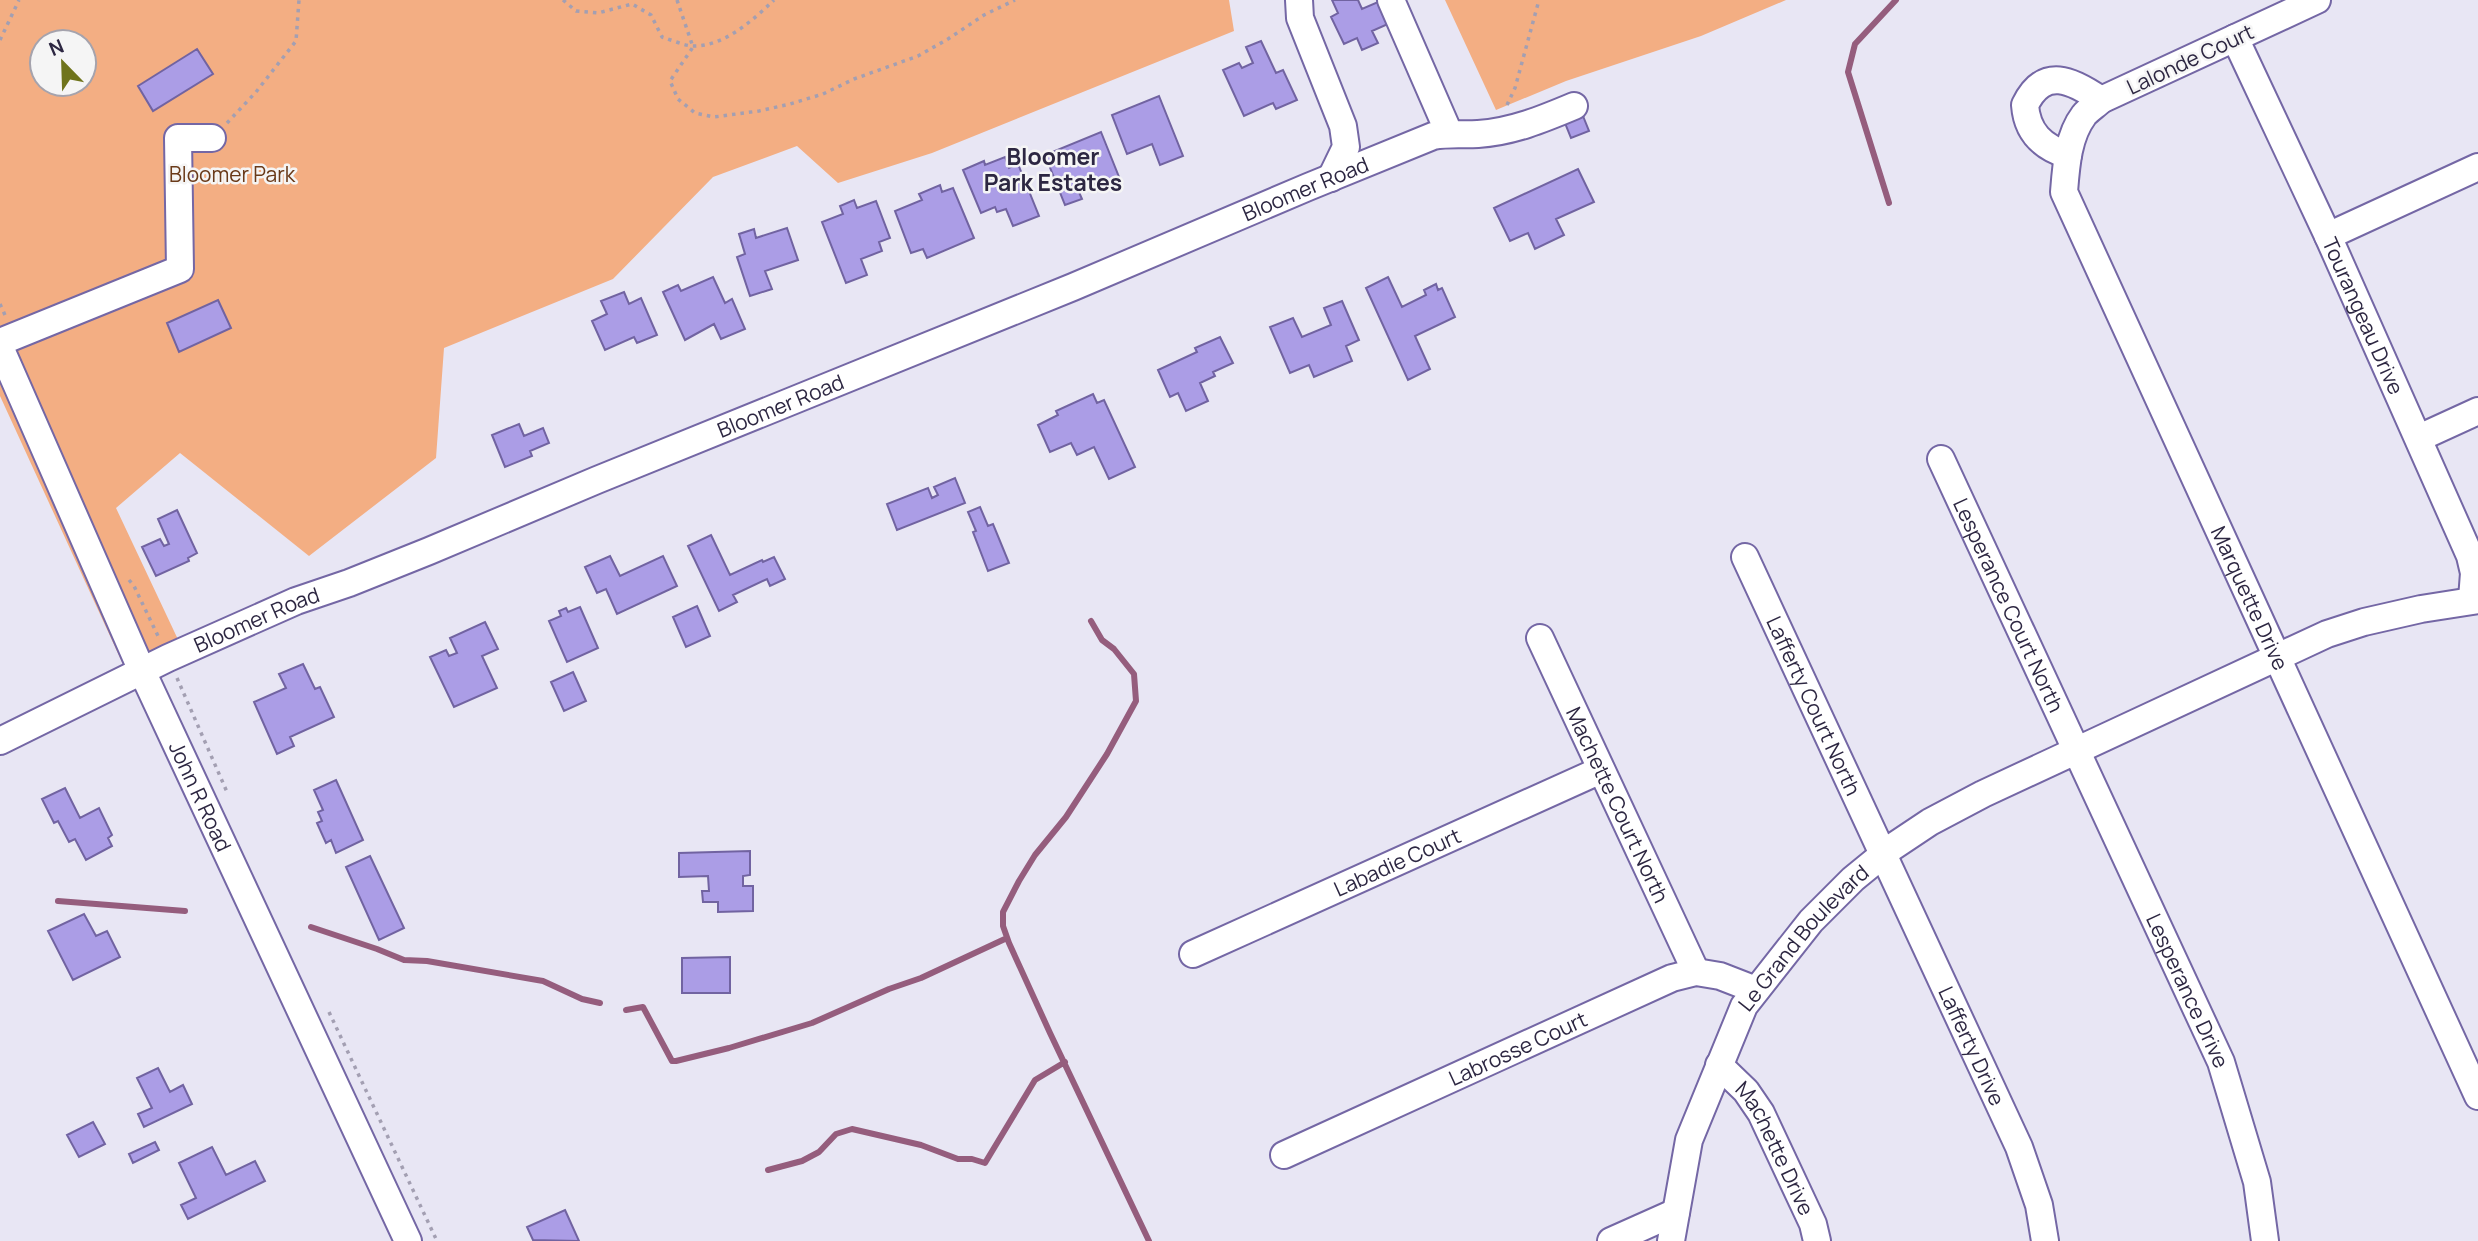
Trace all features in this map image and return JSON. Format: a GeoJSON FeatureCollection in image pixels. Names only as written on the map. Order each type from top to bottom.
{"type":"FeatureCollection","features":[{"type":"Feature","properties":{"kind":"street"},"geometry":{"type":"LineString","coordinates":[[1299,0],[1300,18],[1343,126],[1346,147],[1331,178]]}},
{"type":"Feature","properties":{"kind":"street"},"geometry":{"type":"LineString","coordinates":[[1391,0],[1450,133]]}},
{"type":"Feature","properties":{"kind":"street","name":"Lalonde Court"},"geometry":{"type":"LineString","coordinates":[[2101,100],[2317,0]]}},
{"type":"Feature","properties":{"kind":"street","name":"Tourangeau Drive"},"geometry":{"type":"LineString","coordinates":[[2235,38],[2329,236],[2470,556],[2475,600]]}},
{"type":"Feature","properties":{"kind":"street"},"geometry":{"type":"LineString","coordinates":[[2068,155],[2048,149],[2032,133],[2025,105],[2030,94],[2036,87],[2051,79],[2070,82],[2101,100]]}},
{"type":"Feature","properties":{"kind":"street","name":"Marquette Drive"},"geometry":{"type":"LineString","coordinates":[[2101,100],[2084,115],[2068,155],[2064,192],[2128,337],[2278,657],[2478,1096]]}},
{"type":"Feature","properties":{"kind":"street","name":"Bloomer Road"},"geometry":{"type":"LineString","coordinates":[[0,741],[142,671],[296,601],[429,551],[1433,136],[1506,130],[1536,122],[1574,106]]}},
{"type":"Feature","properties":{"kind":"street"},"geometry":{"type":"LineString","coordinates":[[0,345],[180,269],[178,138],[212,138]]}},
{"type":"Feature","properties":{"kind":"street"},"geometry":{"type":"LineString","coordinates":[[2329,236],[2478,167]]}},
{"type":"Feature","properties":{"kind":"street","name":"John R Road"},"geometry":{"type":"LineString","coordinates":[[0,345],[142,671],[408,1241]]}},
{"type":"Feature","properties":{"kind":"street"},"geometry":{"type":"LineString","coordinates":[[2419,438],[2478,411]]}},
{"type":"Feature","properties":{"kind":"street","name":"Lesperance Court North"},"geometry":{"type":"LineString","coordinates":[[1941,459],[2078,751]]}},
{"type":"Feature","properties":{"kind":"street","name":"Lafferty Court North"},"geometry":{"type":"LineString","coordinates":[[1745,557],[1882,855]]}},
{"type":"Feature","properties":{"kind":"street","name":"Le Grand Boulevard"},"geometry":{"type":"LineString","coordinates":[[1671,1241],[1689,1140],[1744,1006],[1811,921],[1882,855],[1930,822],[1983,794],[2327,634],[2364,622],[2475,600]]}},
{"type":"Feature","properties":{"kind":"street","name":"Machette Court North"},"geometry":{"type":"LineString","coordinates":[[1540,638],[1696,972]]}},
{"type":"Feature","properties":{"kind":"street","name":"Lesperance Drive"},"geometry":{"type":"LineString","coordinates":[[2078,751],[2221,1062],[2257,1182],[2265,1241]]}},
{"type":"Feature","properties":{"kind":"street","name":"Labadie Court"},"geometry":{"type":"LineString","coordinates":[[1193,954],[1601,770]]}},
{"type":"Feature","properties":{"kind":"street","name":"Lafferty Drive"},"geometry":{"type":"LineString","coordinates":[[1882,855],[2019,1147],[2039,1205],[2045,1241]]}},
{"type":"Feature","properties":{"kind":"street","name":"Labrosse Court"},"geometry":{"type":"LineString","coordinates":[[1284,1155],[1672,978],[1696,972],[1720,976],[1756,990]]}},
{"type":"Feature","properties":{"kind":"street","name":"Machette Drive"},"geometry":{"type":"LineString","coordinates":[[1719,1065],[1746,1091],[1761,1113],[1813,1224],[1817,1241]]}},
{"type":"Feature","properties":{"kind":"street"},"geometry":{"type":"LineString","coordinates":[[1611,1241],[1676,1212]]}},
{"type":"Feature","properties":{"kind":"path"},"geometry":{"type":"LineString","coordinates":[[0,40],[19,0]]}},
{"type":"Feature","properties":{"kind":"path"},"geometry":{"type":"LineString","coordinates":[[212,138],[256,92],[296,41],[299,0]]}},
{"type":"Feature","properties":{"kind":"path"},"geometry":{"type":"LineString","coordinates":[[563,0],[576,11],[598,13],[632,4],[651,15],[662,37],[693,47],[717,42],[755,19],[774,0]]}},
{"type":"Feature","properties":{"kind":"path"},"geometry":{"type":"LineString","coordinates":[[677,0],[693,47]]}},
{"type":"Feature","properties":{"kind":"path"},"geometry":{"type":"LineString","coordinates":[[693,47],[670,81],[678,99],[695,113],[715,117],[759,111],[823,94],[854,79],[918,56],[984,15],[1015,0]]}},
{"type":"Feature","properties":{"kind":"path"},"geometry":{"type":"LineString","coordinates":[[1506,108],[1515,88],[1539,0]]}},
{"type":"Feature","properties":{"kind":"path"},"geometry":{"type":"LineString","coordinates":[[148,615],[161,643]]}},
{"type":"Feature","properties":{"kind":"path"},"geometry":{"type":"LineString","coordinates":[[174,672],[185,697]]}},
{"type":"Feature","properties":{"kind":"green space","name":"Bloomer Park"},"geometry":{"type":"Polygon","coordinates":[[[0,0],[1229,0],[1234,31],[932,153],[838,183],[797,146],[713,177],[613,279],[444,348],[436,458],[309,556],[180,453],[116,508],[182,648],[127,673],[0,396],[0,0]]]}},
{"type":"Feature","properties":{"kind":"green space"},"geometry":{"type":"Polygon","coordinates":[[[1445,0],[1786,0],[1701,36],[1566,81],[1496,110],[1445,0]]]}},
{"type":"Feature","properties":{"kind":"building"},"geometry":{"type":"Polygon","coordinates":[[[1332,0],[1358,0],[1362,9],[1378,2],[1388,24],[1372,31],[1378,43],[1362,50],[1357,38],[1344,44],[1331,17],[1338,13],[1332,0]]]}},
{"type":"Feature","properties":{"kind":"building"},"geometry":{"type":"Polygon","coordinates":[[[1261,41],[1276,73],[1283,70],[1297,100],[1276,109],[1273,103],[1244,116],[1223,70],[1239,63],[1242,68],[1253,63],[1246,47],[1261,41]]]}},
{"type":"Feature","properties":{"kind":"building"},"geometry":{"type":"Polygon","coordinates":[[[197,49],[213,74],[153,111],[138,86],[197,49]]]}},
{"type":"Feature","properties":{"kind":"building"},"geometry":{"type":"Polygon","coordinates":[[[1159,96],[1183,156],[1160,165],[1152,144],[1127,154],[1112,115],[1159,96]]]}},
{"type":"Feature","properties":{"kind":"building"},"geometry":{"type":"Polygon","coordinates":[[[1583,116],[1589,131],[1571,138],[1565,123],[1583,116]]]}},
{"type":"Feature","properties":{"kind":"building"},"geometry":{"type":"Polygon","coordinates":[[[1101,132],[1121,182],[1098,191],[1092,177],[1087,180],[1089,186],[1078,190],[1082,199],[1065,205],[1045,155],[1101,132]]]}},
{"type":"Feature","properties":{"kind":"building"},"geometry":{"type":"Polygon","coordinates":[[[1005,157],[1009,168],[1018,164],[1039,216],[1013,226],[1006,209],[997,212],[995,207],[981,213],[963,170],[984,161],[985,165],[1005,157]]]}},
{"type":"Feature","properties":{"kind":"building"},"geometry":{"type":"Polygon","coordinates":[[[1578,169],[1594,202],[1556,219],[1564,235],[1535,249],[1528,233],[1510,241],[1494,208],[1578,169]]]}},
{"type":"Feature","properties":{"kind":"building"},"geometry":{"type":"Polygon","coordinates":[[[940,185],[942,192],[953,188],[974,238],[927,258],[923,249],[911,253],[895,211],[922,200],[919,194],[940,185]]]}},
{"type":"Feature","properties":{"kind":"building"},"geometry":{"type":"Polygon","coordinates":[[[854,200],[857,208],[876,201],[890,238],[879,242],[882,251],[861,259],[867,275],[846,283],[822,222],[843,214],[840,206],[854,200]]]}},
{"type":"Feature","properties":{"kind":"building"},"geometry":{"type":"Polygon","coordinates":[[[787,228],[798,260],[765,271],[772,289],[750,296],[737,257],[745,254],[739,234],[754,229],[756,238],[787,228]]]}},
{"type":"Feature","properties":{"kind":"building"},"geometry":{"type":"Polygon","coordinates":[[[713,277],[725,303],[732,299],[745,329],[721,339],[714,324],[685,340],[663,292],[678,285],[681,291],[713,277]]]}},
{"type":"Feature","properties":{"kind":"building"},"geometry":{"type":"Polygon","coordinates":[[[1388,277],[1402,307],[1426,295],[1424,290],[1436,284],[1438,290],[1442,288],[1455,317],[1415,336],[1430,369],[1408,380],[1366,288],[1388,277]]]}},
{"type":"Feature","properties":{"kind":"building"},"geometry":{"type":"Polygon","coordinates":[[[624,292],[629,304],[641,298],[657,335],[637,343],[634,337],[605,350],[592,321],[607,314],[601,301],[624,292]]]}},
{"type":"Feature","properties":{"kind":"building"},"geometry":{"type":"Polygon","coordinates":[[[218,300],[231,328],[179,352],[167,323],[218,300]]]}},
{"type":"Feature","properties":{"kind":"building"},"geometry":{"type":"Polygon","coordinates":[[[1342,301],[1359,340],[1346,346],[1352,361],[1314,377],[1309,365],[1290,373],[1270,327],[1293,318],[1302,337],[1331,325],[1324,308],[1342,301]]]}},
{"type":"Feature","properties":{"kind":"building"},"geometry":{"type":"Polygon","coordinates":[[[1220,337],[1233,363],[1213,372],[1215,376],[1200,383],[1208,401],[1186,411],[1178,393],[1170,397],[1158,370],[1197,352],[1195,348],[1220,337]]]}},
{"type":"Feature","properties":{"kind":"building"},"geometry":{"type":"Polygon","coordinates":[[[1093,394],[1097,403],[1104,400],[1135,467],[1109,479],[1094,447],[1077,455],[1071,443],[1050,452],[1038,425],[1058,415],[1056,411],[1093,394]]]}},
{"type":"Feature","properties":{"kind":"building"},"geometry":{"type":"Polygon","coordinates":[[[519,424],[524,436],[543,428],[549,443],[530,451],[532,456],[505,467],[492,435],[519,424]]]}},
{"type":"Feature","properties":{"kind":"building"},"geometry":{"type":"Polygon","coordinates":[[[955,478],[965,503],[897,530],[887,504],[928,488],[932,498],[938,495],[934,487],[955,478]]]}},
{"type":"Feature","properties":{"kind":"building"},"geometry":{"type":"Polygon","coordinates":[[[980,507],[988,526],[993,524],[1009,563],[988,571],[968,512],[980,507]]]}},
{"type":"Feature","properties":{"kind":"building"},"geometry":{"type":"Polygon","coordinates":[[[177,510],[197,553],[188,558],[189,561],[156,576],[142,547],[160,539],[164,546],[169,544],[158,519],[177,510]]]}},
{"type":"Feature","properties":{"kind":"building"},"geometry":{"type":"Polygon","coordinates":[[[711,535],[730,575],[774,557],[785,579],[770,586],[767,579],[733,595],[737,602],[719,611],[688,546],[711,535]]]}},
{"type":"Feature","properties":{"kind":"building"},"geometry":{"type":"Polygon","coordinates":[[[610,556],[620,576],[663,556],[677,586],[617,614],[606,589],[597,593],[585,567],[610,556]]]}},
{"type":"Feature","properties":{"kind":"building"},"geometry":{"type":"Polygon","coordinates":[[[697,606],[710,636],[686,647],[673,617],[697,606]]]}},
{"type":"Feature","properties":{"kind":"building"},"geometry":{"type":"Polygon","coordinates":[[[580,607],[598,648],[567,662],[549,621],[561,616],[559,611],[566,608],[568,612],[580,607]]]}},
{"type":"Feature","properties":{"kind":"building"},"geometry":{"type":"Polygon","coordinates":[[[485,622],[498,649],[482,656],[497,688],[454,707],[430,657],[446,650],[449,656],[457,653],[450,638],[485,622]]]}},
{"type":"Feature","properties":{"kind":"building"},"geometry":{"type":"Polygon","coordinates":[[[303,664],[315,689],[320,687],[334,717],[290,737],[294,746],[277,754],[254,702],[286,688],[279,674],[303,664]]]}},
{"type":"Feature","properties":{"kind":"building"},"geometry":{"type":"Polygon","coordinates":[[[573,672],[586,701],[564,711],[551,682],[573,672]]]}},
{"type":"Feature","properties":{"kind":"building"},"geometry":{"type":"Polygon","coordinates":[[[336,780],[363,840],[336,853],[331,840],[326,843],[317,823],[322,821],[318,812],[323,810],[314,790],[336,780]]]}},
{"type":"Feature","properties":{"kind":"building"},"geometry":{"type":"Polygon","coordinates":[[[65,788],[80,818],[99,808],[112,835],[108,838],[112,846],[86,860],[75,839],[69,842],[58,821],[54,823],[42,799],[65,788]]]}},
{"type":"Feature","properties":{"kind":"building"},"geometry":{"type":"Polygon","coordinates":[[[750,851],[750,875],[743,876],[743,886],[753,886],[753,911],[718,912],[718,902],[703,902],[702,891],[709,891],[708,876],[679,877],[679,853],[750,851]]]}},
{"type":"Feature","properties":{"kind":"building"},"geometry":{"type":"Polygon","coordinates":[[[370,856],[404,928],[379,940],[346,867],[370,856]]]}},
{"type":"Feature","properties":{"kind":"building"},"geometry":{"type":"Polygon","coordinates":[[[84,914],[96,936],[107,931],[120,957],[73,980],[48,931],[84,914]]]}},
{"type":"Feature","properties":{"kind":"building"},"geometry":{"type":"Polygon","coordinates":[[[730,957],[730,993],[682,993],[682,958],[730,957]]]}},
{"type":"Feature","properties":{"kind":"building"},"geometry":{"type":"Polygon","coordinates":[[[158,1068],[170,1092],[183,1085],[192,1104],[144,1127],[138,1114],[152,1108],[137,1078],[158,1068]]]}},
{"type":"Feature","properties":{"kind":"building"},"geometry":{"type":"Polygon","coordinates":[[[93,1122],[105,1144],[79,1157],[67,1135],[93,1122]]]}},
{"type":"Feature","properties":{"kind":"building"},"geometry":{"type":"Polygon","coordinates":[[[155,1142],[159,1150],[133,1163],[129,1154],[155,1142]]]}},
{"type":"Feature","properties":{"kind":"building"},"geometry":{"type":"Polygon","coordinates":[[[212,1147],[226,1175],[255,1161],[265,1181],[188,1219],[181,1205],[196,1198],[179,1163],[212,1147]]]}},
{"type":"Feature","properties":{"kind":"building"},"geometry":{"type":"Polygon","coordinates":[[[565,1210],[579,1241],[533,1240],[527,1227],[565,1210]]]}},
{"type":"Feature","properties":{"kind":"waterway"},"geometry":{"type":"LineString","coordinates":[[1889,203],[1848,72],[1855,44],[1896,0]]}},
{"type":"Feature","properties":{"kind":"waterway"},"geometry":{"type":"LineString","coordinates":[[1091,621],[1102,640],[1114,649],[1134,674],[1136,701],[1107,754],[1066,817],[1035,855],[1019,881],[1003,912],[1003,926],[1050,1033],[1149,1241]]}},
{"type":"Feature","properties":{"kind":"waterway"},"geometry":{"type":"LineString","coordinates":[[58,901],[185,911]]}},
{"type":"Feature","properties":{"kind":"waterway"},"geometry":{"type":"LineString","coordinates":[[311,927],[404,960],[427,961],[543,981],[582,999],[600,1003]]}},
{"type":"Feature","properties":{"kind":"waterway"},"geometry":{"type":"LineString","coordinates":[[626,1010],[643,1007],[672,1061],[676,1061],[812,1023],[921,978],[1007,938]]}},
{"type":"Feature","properties":{"kind":"waterway"},"geometry":{"type":"LineString","coordinates":[[768,1170],[802,1161],[819,1152],[836,1134],[852,1129],[921,1145],[958,1159],[985,1163],[1035,1080],[1065,1062]]}},
{"type":"Feature","properties":{"kind":"district","name":"Bloomer Park Estates"},"geometry":{"type":"Point","coordinates":[1053,169]}}]}
